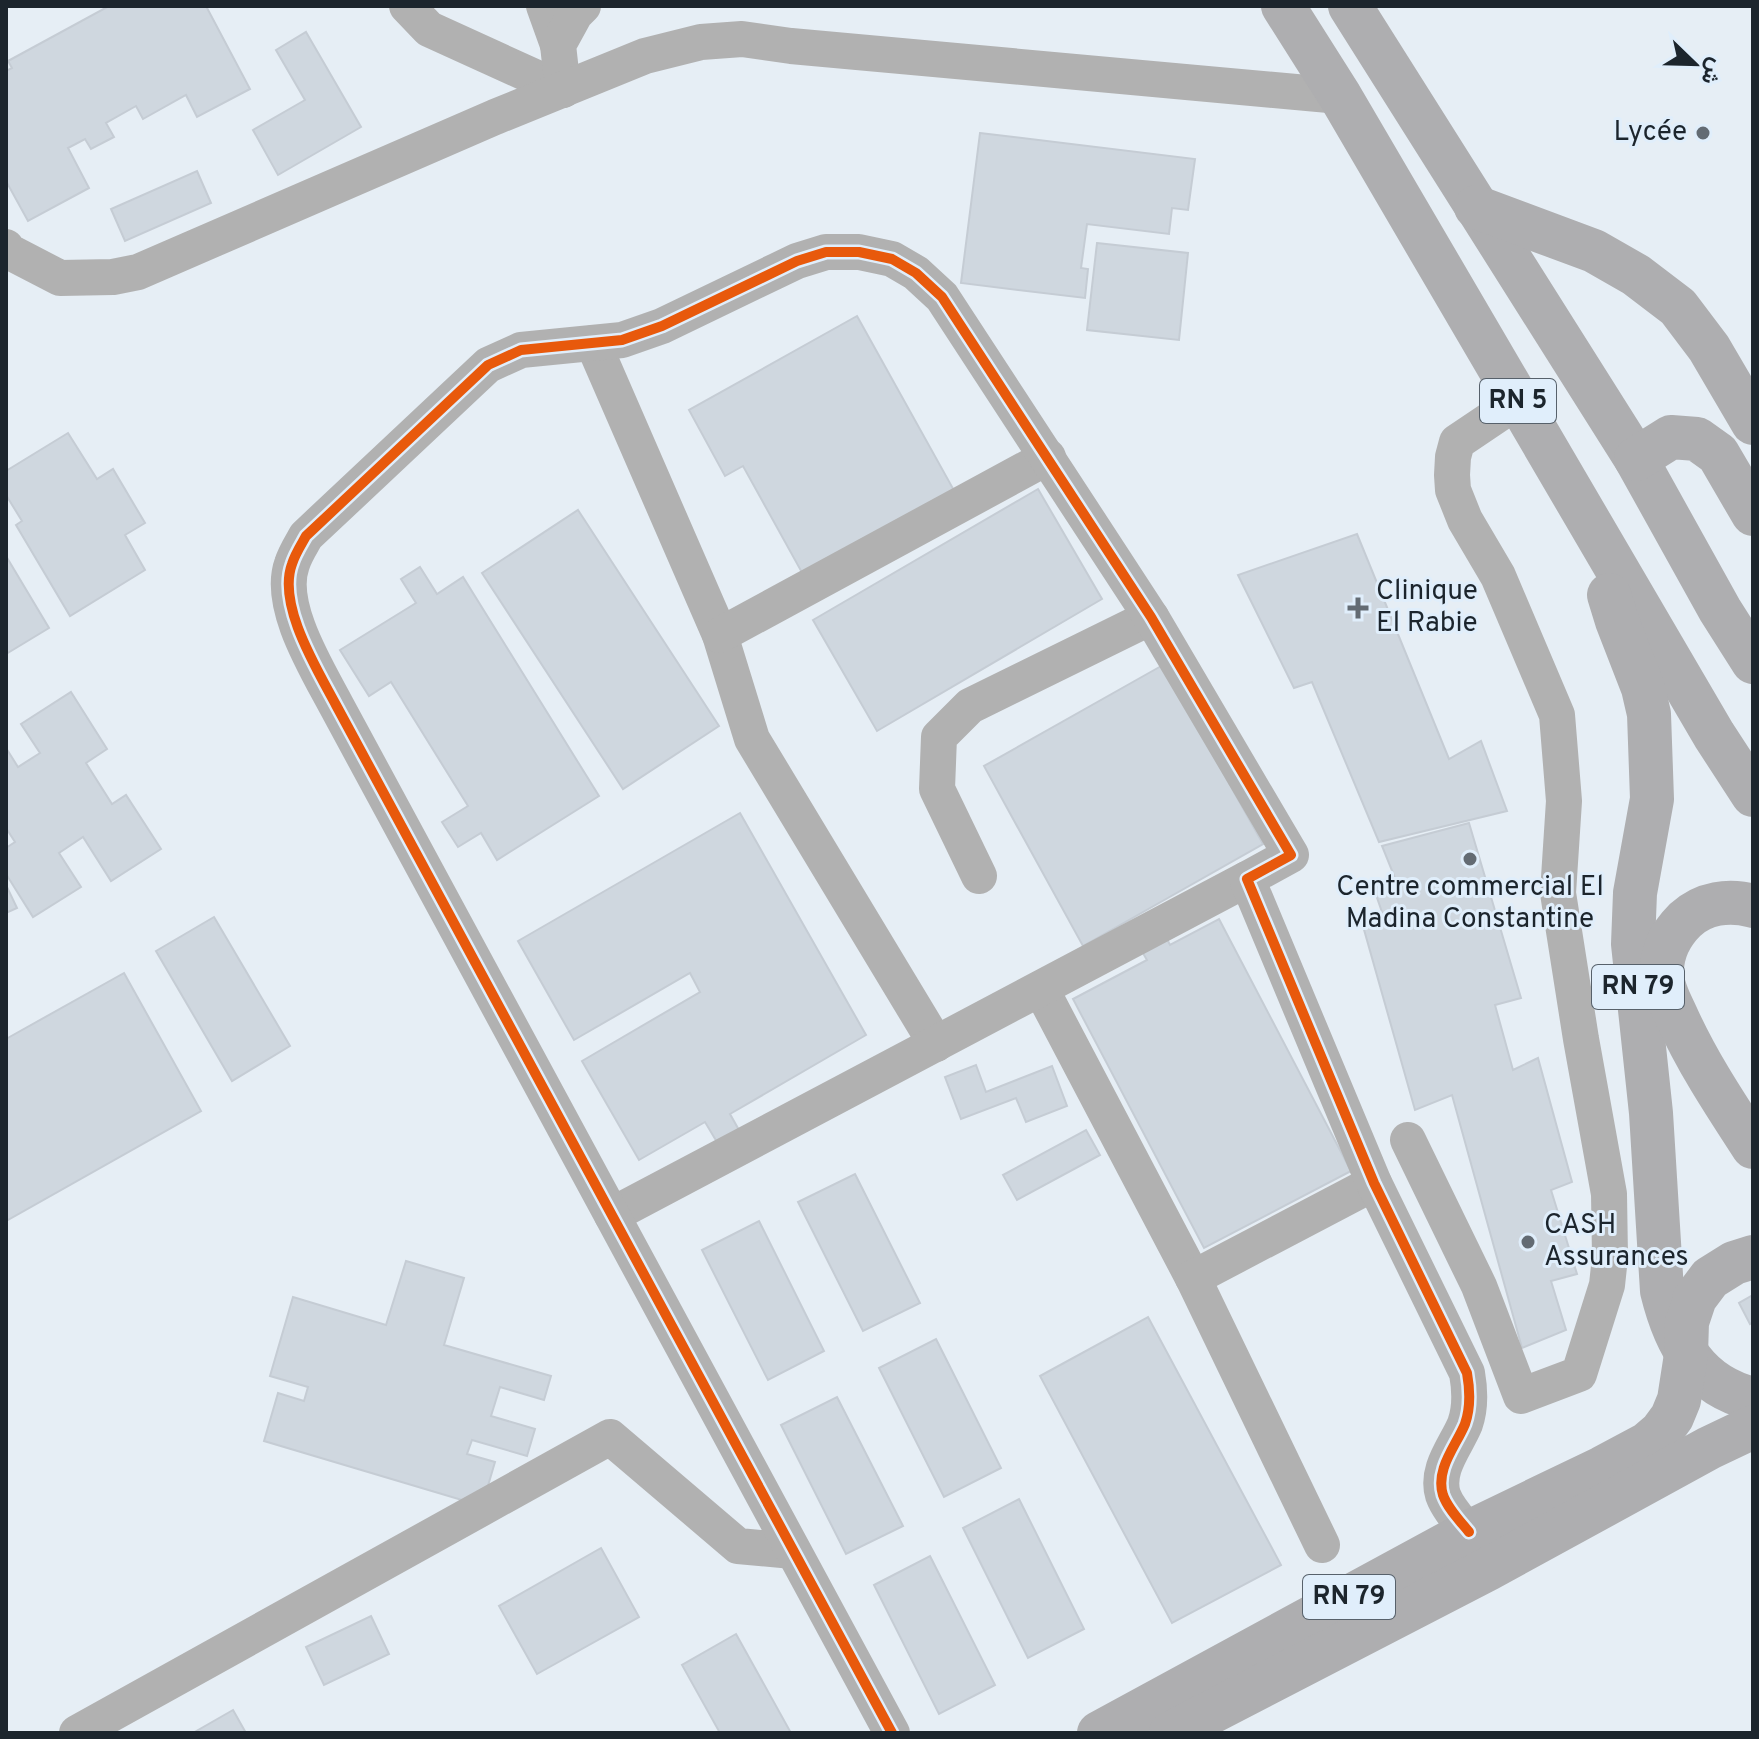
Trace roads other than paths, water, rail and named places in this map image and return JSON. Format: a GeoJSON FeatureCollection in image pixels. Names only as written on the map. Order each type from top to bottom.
{"type":"FeatureCollection","features":[{"type":"Feature","properties":{"kind":"highway","name":"RN 5"},"geometry":{"type":"LineString","coordinates":[[1283,6],[1340,96],[1714,735],[1753,795]]}},
{"type":"Feature","properties":{"kind":"highway","name":"RN 5"},"geometry":{"type":"LineString","coordinates":[[1350,6],[1636,459],[1720,610],[1753,662]]}},
{"type":"Feature","properties":{"kind":"highway"},"geometry":{"type":"LineString","coordinates":[[1476,207],[1594,251],[1636,275],[1678,307],[1709,348],[1753,423]]}},
{"type":"Feature","properties":{"kind":"highway"},"geometry":{"type":"LineString","coordinates":[[1636,459],[1671,437],[1697,439],[1718,454],[1753,514]]}},
{"type":"Feature","properties":{"kind":"highway","name":"RN 79"},"geometry":{"type":"LineString","coordinates":[[1601,541],[1604,576],[1649,714],[1652,799],[1635,893],[1633,944],[1651,1113],[1662,1291],[1686,1355],[1703,1375],[1725,1389],[1753,1399]]}},
{"type":"Feature","properties":{"kind":"highway","name":"RN 79"},"geometry":{"type":"LineString","coordinates":[[1753,906],[1734,902],[1717,903],[1688,917],[1668,944],[1662,977],[1688,1043],[1753,1147]]}},
{"type":"Feature","properties":{"kind":"highway","name":"RN 79"},"geometry":{"type":"LineString","coordinates":[[1099,1733],[1469,1532],[1647,1444],[1672,1417],[1679,1400],[1687,1322],[1695,1298],[1710,1278],[1734,1263],[1753,1257]]}},
{"type":"Feature","properties":{"kind":"highway","name":"RN 79"},"geometry":{"type":"LineString","coordinates":[[1171,1733],[1753,1427]]}},
{"type":"Feature","properties":{"kind":"street"},"geometry":{"type":"LineString","coordinates":[[407,6],[429,29],[563,90]]}},
{"type":"Feature","properties":{"kind":"street"},"geometry":{"type":"LineString","coordinates":[[544,6],[558,45],[563,90]]}},
{"type":"Feature","properties":{"kind":"street"},"geometry":{"type":"LineString","coordinates":[[558,45],[575,14],[583,6]]}},
{"type":"Feature","properties":{"kind":"street"},"geometry":{"type":"LineString","coordinates":[[6,247],[8,251],[60,278],[113,277],[138,272],[645,56],[701,42],[742,39],[1340,96]]}},
{"type":"Feature","properties":{"kind":"street"},"geometry":{"type":"LineString","coordinates":[[612,1215],[1291,855],[1151,617],[942,297],[916,273],[892,259],[859,252],[826,252],[797,261],[662,326],[622,340],[521,350],[488,365],[306,536],[290,566],[289,598],[299,633],[336,705],[892,1733]]}},
{"type":"Feature","properties":{"kind":"street"},"geometry":{"type":"LineString","coordinates":[[593,343],[720,635],[752,739],[936,1044]]}},
{"type":"Feature","properties":{"kind":"street"},"geometry":{"type":"LineString","coordinates":[[1408,1140],[1479,1286],[1521,1396],[1579,1374],[1607,1285],[1609,1194],[1558,893],[1564,801],[1557,715],[1498,576],[1465,520],[1453,490],[1452,475],[1457,442],[1518,401]]}},
{"type":"Feature","properties":{"kind":"street"},"geometry":{"type":"LineString","coordinates":[[720,635],[1048,457]]}},
{"type":"Feature","properties":{"kind":"street"},"geometry":{"type":"LineString","coordinates":[[979,876],[937,789],[939,737],[970,706],[1151,617]]}},
{"type":"Feature","properties":{"kind":"street"},"geometry":{"type":"LineString","coordinates":[[1247,879],[1374,1183],[1467,1373],[1470,1389],[1466,1421],[1441,1479],[1442,1493],[1448,1505],[1469,1532]]}},
{"type":"Feature","properties":{"kind":"street"},"geometry":{"type":"LineString","coordinates":[[1041,989],[1193,1278],[1322,1545]]}},
{"type":"Feature","properties":{"kind":"street"},"geometry":{"type":"LineString","coordinates":[[1193,1278],[1374,1183]]}},
{"type":"Feature","properties":{"kind":"street"},"geometry":{"type":"LineString","coordinates":[[77,1733],[610,1437],[738,1546],[793,1551]]}},
{"type":"Feature","properties":{"kind":"place","name":"Lycée"},"geometry":{"type":"Point","coordinates":[1703,133]}},
{"type":"Feature","properties":{"kind":"place","name":"Clinique El Rabie"},"geometry":{"type":"Point","coordinates":[1358,608]}},
{"type":"Feature","properties":{"kind":"place","name":"Centre commercial El Madina Constantine"},"geometry":{"type":"Point","coordinates":[1470,859]}},
{"type":"Feature","properties":{"kind":"place","name":"CASH Assurances"},"geometry":{"type":"Point","coordinates":[1528,1242]}}]}
